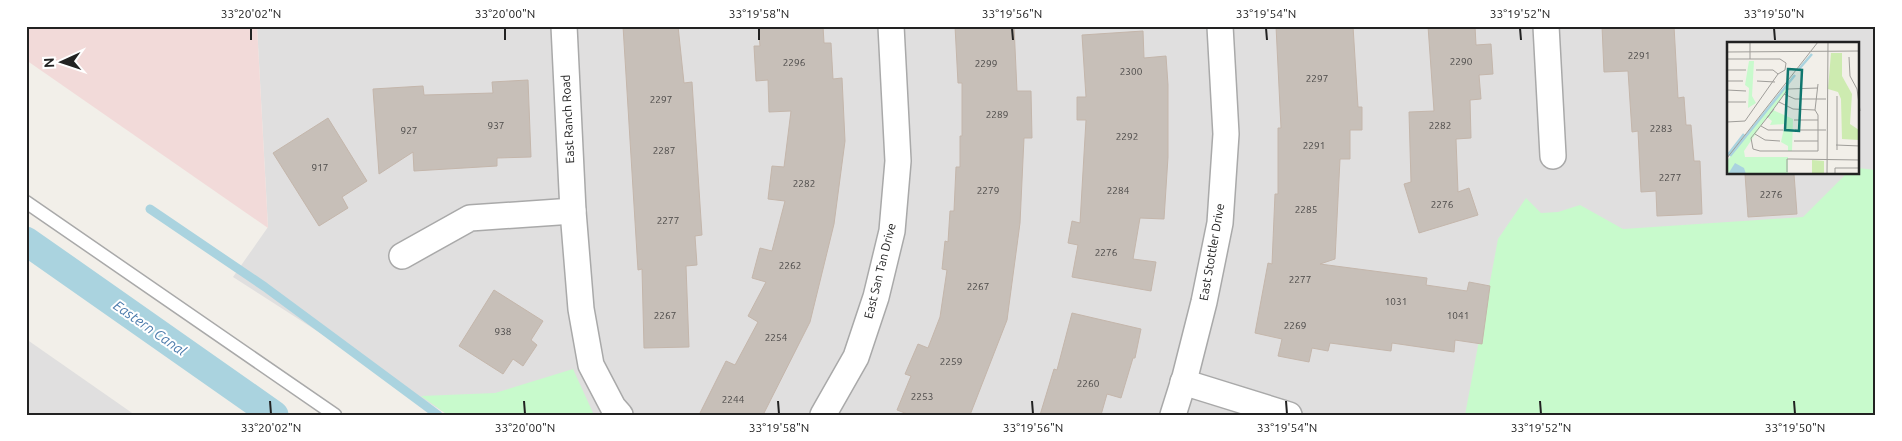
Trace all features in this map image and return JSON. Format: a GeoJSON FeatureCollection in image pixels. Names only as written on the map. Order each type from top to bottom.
{"type":"FeatureCollection","features":[{"type":"Feature","properties":{"kind":"street","name":"East Ranch Road"},"geometry":{"type":"LineString","coordinates":[[564,26],[573,211],[581,309],[591,365],[613,407],[620,415]]}},
{"type":"Feature","properties":{"kind":"street","name":"East San Tan Drive"},"geometry":{"type":"LineString","coordinates":[[824,415],[856,358],[876,297],[892,230],[898,161],[891,26]]}},
{"type":"Feature","properties":{"kind":"street","name":"East Stottler Drive"},"geometry":{"type":"LineString","coordinates":[[1173,415],[1204,302],[1220,222],[1226,134],[1220,26]]}},
{"type":"Feature","properties":{"kind":"street"},"geometry":{"type":"LineString","coordinates":[[1546,26],[1553,156]]}},
{"type":"Feature","properties":{"kind":"street"},"geometry":{"type":"LineString","coordinates":[[402,256],[470,218],[573,211]]}},
{"type":"Feature","properties":{"kind":"street"},"geometry":{"type":"LineString","coordinates":[[1183,382],[1289,415]]}},
{"type":"Feature","properties":{"kind":"lane"},"geometry":{"type":"LineString","coordinates":[[26,202],[335,415]]}},
{"type":"Feature","properties":{"kind":"shaded area"},"geometry":{"type":"Polygon","coordinates":[[[26,26],[257,26],[268,228],[26,60],[26,26]]]}},
{"type":"Feature","properties":{"kind":"shaded area"},"geometry":{"type":"Polygon","coordinates":[[[257,26],[1876,26],[1876,415],[448,415],[233,277],[268,227],[257,26]]]}},
{"type":"Feature","properties":{"kind":"shaded area"},"geometry":{"type":"Polygon","coordinates":[[[26,339],[135,415],[26,415],[26,339]]]}},
{"type":"Feature","properties":{"kind":"green space"},"geometry":{"type":"Polygon","coordinates":[[[1860,168],[1876,170],[1876,415],[1465,415],[1498,239],[1526,198],[1541,213],[1558,212],[1580,205],[1623,229],[1803,217],[1845,175],[1860,175],[1860,168]]]}},
{"type":"Feature","properties":{"kind":"green space"},"geometry":{"type":"Polygon","coordinates":[[[573,369],[594,415],[448,415],[421,396],[495,393],[573,369]]]}},
{"type":"Feature","properties":{"kind":"building"},"geometry":{"type":"Polygon","coordinates":[[[623,26],[678,26],[684,83],[692,82],[702,235],[695,236],[697,265],[686,266],[689,347],[644,348],[642,269],[638,270],[623,26]]]}},
{"type":"Feature","properties":{"kind":"building"},"geometry":{"type":"Polygon","coordinates":[[[758,26],[823,26],[824,43],[831,43],[833,79],[842,78],[845,141],[834,224],[810,322],[763,415],[699,415],[726,361],[735,365],[758,322],[748,316],[766,282],[752,278],[760,248],[772,251],[785,201],[768,199],[772,166],[784,167],[791,111],[769,112],[768,80],[756,81],[754,46],[760,46],[758,26]]]}},
{"type":"Feature","properties":{"kind":"building"},"geometry":{"type":"Polygon","coordinates":[[[955,26],[1014,26],[1017,91],[1031,91],[1032,138],[1024,138],[1020,223],[1007,320],[970,415],[910,415],[897,410],[911,376],[905,374],[918,344],[928,348],[940,317],[947,270],[942,269],[945,241],[948,242],[950,211],[954,211],[956,167],[960,167],[962,83],[958,83],[955,26]]]}},
{"type":"Feature","properties":{"kind":"building"},"geometry":{"type":"Polygon","coordinates":[[[1276,26],[1353,26],[1358,107],[1362,107],[1362,130],[1350,130],[1350,159],[1340,159],[1335,259],[1320,264],[1427,278],[1426,285],[1467,291],[1469,282],[1490,286],[1482,344],[1455,340],[1454,352],[1392,343],[1391,351],[1330,343],[1328,351],[1312,348],[1309,362],[1278,356],[1282,339],[1255,333],[1268,263],[1272,264],[1275,194],[1278,194],[1278,128],[1281,128],[1276,26]]]}},
{"type":"Feature","properties":{"kind":"building"},"geometry":{"type":"Polygon","coordinates":[[[1428,26],[1475,26],[1476,45],[1491,44],[1493,74],[1479,75],[1481,99],[1470,100],[1471,138],[1456,139],[1458,192],[1469,188],[1478,215],[1419,233],[1404,184],[1411,182],[1409,112],[1434,111],[1428,26]]]}},
{"type":"Feature","properties":{"kind":"building"},"geometry":{"type":"Polygon","coordinates":[[[1602,26],[1674,26],[1678,98],[1684,97],[1686,125],[1691,125],[1694,161],[1700,161],[1702,214],[1657,216],[1656,191],[1641,192],[1638,131],[1632,132],[1628,71],[1604,72],[1602,26]]]}},
{"type":"Feature","properties":{"kind":"building"},"geometry":{"type":"Polygon","coordinates":[[[1143,31],[1144,58],[1166,56],[1168,85],[1168,157],[1164,219],[1140,218],[1133,259],[1156,262],[1151,291],[1072,277],[1078,245],[1068,243],[1072,221],[1080,223],[1086,120],[1077,120],[1077,97],[1086,97],[1082,35],[1143,31]]]}},
{"type":"Feature","properties":{"kind":"building"},"geometry":{"type":"Polygon","coordinates":[[[528,80],[531,157],[497,158],[497,166],[414,171],[413,152],[379,174],[373,89],[423,86],[424,95],[493,93],[492,82],[528,80]]]}},
{"type":"Feature","properties":{"kind":"building"},"geometry":{"type":"Polygon","coordinates":[[[328,118],[367,181],[342,197],[348,208],[319,226],[273,153],[328,118]]]}},
{"type":"Feature","properties":{"kind":"building"},"geometry":{"type":"Polygon","coordinates":[[[1745,175],[1794,175],[1797,214],[1748,217],[1745,175]]]}},
{"type":"Feature","properties":{"kind":"building"},"geometry":{"type":"Polygon","coordinates":[[[494,290],[543,321],[531,340],[537,345],[523,366],[513,359],[503,374],[459,346],[494,290]]]}},
{"type":"Feature","properties":{"kind":"building"},"geometry":{"type":"Polygon","coordinates":[[[1072,313],[1141,329],[1135,358],[1133,358],[1121,398],[1107,394],[1101,415],[1040,415],[1054,369],[1057,370],[1072,313]]]}},
{"type":"Feature","properties":{"kind":"waterway"},"geometry":{"type":"LineString","coordinates":[[150,209],[265,287],[438,415]]}},
{"type":"Feature","properties":{"kind":"waterway","name":"Eastern Canal"},"geometry":{"type":"LineString","coordinates":[[26,241],[274,415]]}}]}
